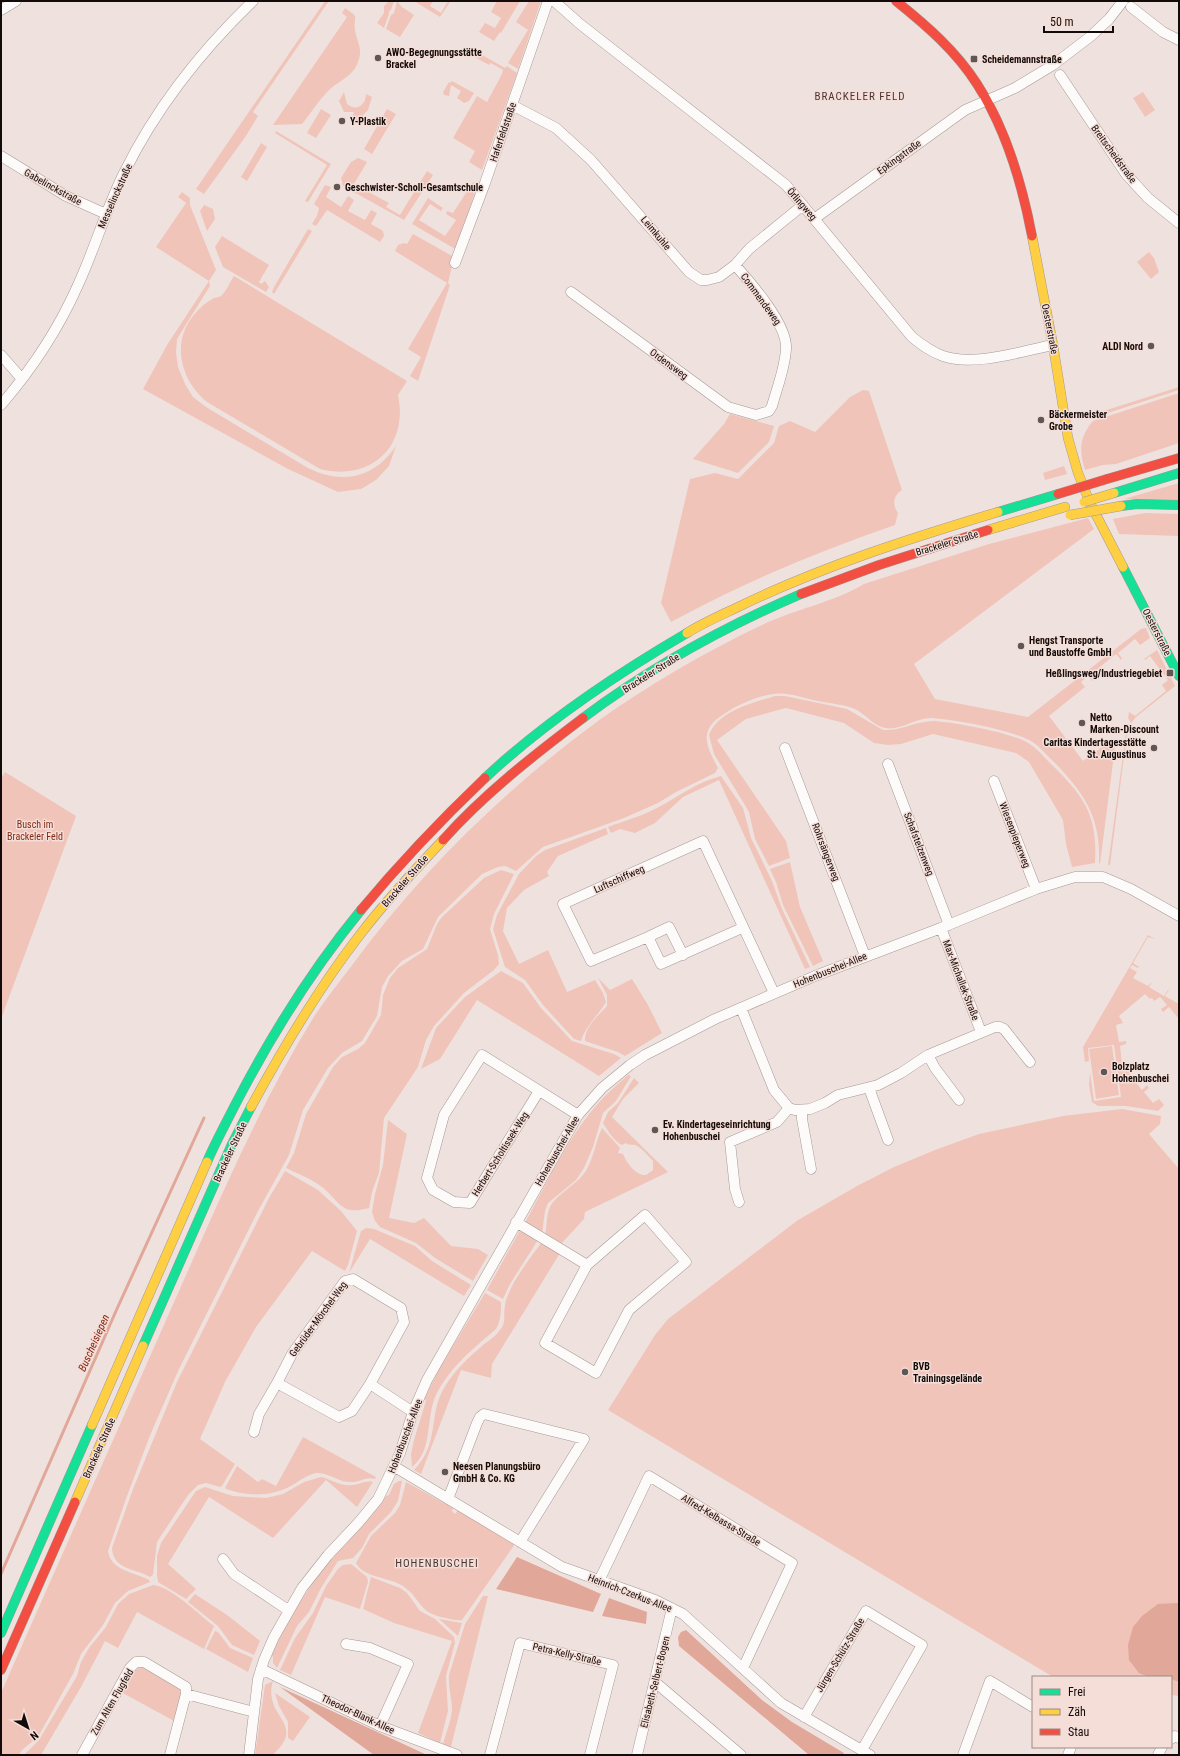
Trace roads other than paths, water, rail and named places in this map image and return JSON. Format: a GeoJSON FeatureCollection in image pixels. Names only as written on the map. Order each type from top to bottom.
{"type":"FeatureCollection","features":[{"type":"Feature","properties":{"kind":"main road","name":"Oesterstraße"},"geometry":{"type":"LineString","coordinates":[[896,1],[916,16],[939,37],[964,67],[986,101],[1003,133],[1021,184],[1053,345],[1068,438],[1078,473],[1090,503],[1179,676]]}},
{"type":"Feature","properties":{"kind":"main road"},"geometry":{"type":"LineString","coordinates":[[1124,474],[1179,452]]}},
{"type":"Feature","properties":{"kind":"main road","name":"Brackeler Straße"},"geometry":{"type":"LineString","coordinates":[[1,1634],[210,1155],[239,1097],[295,1000],[349,924],[414,848],[472,790],[547,726],[613,678],[695,628],[763,594],[844,560],[930,531],[1179,458]]}},
{"type":"Feature","properties":{"kind":"main road"},"geometry":{"type":"LineString","coordinates":[[1068,511],[1114,493],[1179,473]]}},
{"type":"Feature","properties":{"kind":"main road"},"geometry":{"type":"LineString","coordinates":[[1068,511],[1121,506],[1179,505]]}},
{"type":"Feature","properties":{"kind":"main road","name":"Brackeler Straße"},"geometry":{"type":"LineString","coordinates":[[1,1670],[232,1144],[257,1094],[311,1003],[360,934],[392,895],[463,819],[524,764],[584,717],[652,671],[736,624],[827,583],[884,562],[1005,525],[1068,511]]}},
{"type":"Feature","properties":{"kind":"street"},"geometry":{"type":"LineString","coordinates":[[1,10],[16,1]]}},
{"type":"Feature","properties":{"kind":"street","name":"Messelinckstraße"},"geometry":{"type":"LineString","coordinates":[[1,405],[22,379],[52,334],[70,302],[124,174],[160,110],[211,44],[252,1]]}},
{"type":"Feature","properties":{"kind":"street","name":"Haferfeldstraße"},"geometry":{"type":"LineString","coordinates":[[454,263],[483,188],[548,1]]}},
{"type":"Feature","properties":{"kind":"street","name":"Örlingweg"},"geometry":{"type":"LineString","coordinates":[[554,1],[580,24],[786,185],[912,337],[926,348],[944,356],[963,360],[986,358],[1053,345]]}},
{"type":"Feature","properties":{"kind":"street"},"geometry":{"type":"LineString","coordinates":[[986,101],[1030,80],[1064,57],[1092,36],[1127,4],[1163,32],[1179,40]]}},
{"type":"Feature","properties":{"kind":"street","name":"Breitscheidstraße"},"geometry":{"type":"LineString","coordinates":[[1060,76],[1126,174],[1148,198],[1179,223]]}},
{"type":"Feature","properties":{"kind":"street","name":"Epkingstraße"},"geometry":{"type":"LineString","coordinates":[[814,218],[965,110],[986,101]]}},
{"type":"Feature","properties":{"kind":"street","name":"Leimkuhle"},"geometry":{"type":"LineString","coordinates":[[512,105],[556,128],[591,160],[695,277],[714,280],[724,274],[735,265],[749,249],[803,205]]}},
{"type":"Feature","properties":{"kind":"street","name":"Gabelinckstraße"},"geometry":{"type":"LineString","coordinates":[[1,156],[66,196],[106,214]]}},
{"type":"Feature","properties":{"kind":"street","name":"Commendeweg"},"geometry":{"type":"LineString","coordinates":[[735,265],[778,321],[786,339],[784,359],[772,406]]}},
{"type":"Feature","properties":{"kind":"street","name":"Ordensweg"},"geometry":{"type":"LineString","coordinates":[[571,292],[728,407],[756,415],[768,411],[772,406]]}},
{"type":"Feature","properties":{"kind":"street"},"geometry":{"type":"LineString","coordinates":[[1,355],[22,379]]}},
{"type":"Feature","properties":{"kind":"street","name":"Rohrsängerweg"},"geometry":{"type":"LineString","coordinates":[[785,748],[865,956]]}},
{"type":"Feature","properties":{"kind":"street","name":"Schafstelzenweg"},"geometry":{"type":"LineString","coordinates":[[888,764],[945,927]]}},
{"type":"Feature","properties":{"kind":"street","name":"Wiesenpieperweg"},"geometry":{"type":"LineString","coordinates":[[994,781],[1036,889]]}},
{"type":"Feature","properties":{"kind":"street","name":"Luftschiffweg"},"geometry":{"type":"LineString","coordinates":[[682,955],[669,927],[591,961],[563,904],[703,841],[742,928],[774,993]]}},
{"type":"Feature","properties":{"kind":"street","name":"Hohenbuschei-Allee"},"geometry":{"type":"LineString","coordinates":[[249,1755],[258,1679],[274,1637],[288,1610],[302,1588],[328,1555],[359,1522],[378,1498],[394,1467],[413,1412],[434,1366],[578,1115],[602,1088],[630,1065],[691,1031],[774,993],[865,956],[945,927],[1036,889],[1075,877],[1103,876],[1131,889],[1179,916]]}},
{"type":"Feature","properties":{"kind":"street","name":"Max-Michallek-Straße"},"geometry":{"type":"LineString","coordinates":[[945,927],[981,1032]]}},
{"type":"Feature","properties":{"kind":"street"},"geometry":{"type":"LineString","coordinates":[[648,936],[662,964],[742,928]]}},
{"type":"Feature","properties":{"kind":"street"},"geometry":{"type":"LineString","coordinates":[[739,1202],[735,1189],[730,1142],[777,1122],[789,1108],[774,1090],[768,1078],[741,1008]]}},
{"type":"Feature","properties":{"kind":"street","name":"Max-Michallek-Straße"},"geometry":{"type":"LineString","coordinates":[[789,1108],[802,1110],[817,1106],[838,1094],[869,1088],[902,1073],[928,1055],[995,1027],[1004,1029],[1030,1062]]}},
{"type":"Feature","properties":{"kind":"street","name":"Herbert-Scholtissek-Weg"},"geometry":{"type":"LineString","coordinates":[[538,1091],[470,1203],[454,1202],[433,1190],[427,1178],[444,1115],[482,1055],[578,1115]]}},
{"type":"Feature","properties":{"kind":"street"},"geometry":{"type":"LineString","coordinates":[[928,1055],[935,1068],[959,1100]]}},
{"type":"Feature","properties":{"kind":"street"},"geometry":{"type":"LineString","coordinates":[[869,1088],[888,1140]]}},
{"type":"Feature","properties":{"kind":"street"},"geometry":{"type":"LineString","coordinates":[[802,1110],[802,1119],[811,1169]]}},
{"type":"Feature","properties":{"kind":"street"},"geometry":{"type":"LineString","coordinates":[[645,1215],[686,1262],[629,1310],[596,1373],[546,1343],[587,1265],[645,1215]]}},
{"type":"Feature","properties":{"kind":"street"},"geometry":{"type":"LineString","coordinates":[[516,1222],[587,1265]]}},
{"type":"Feature","properties":{"kind":"street","name":"Gebrüder-Mörchel-Weg"},"geometry":{"type":"LineString","coordinates":[[254,1432],[260,1414],[292,1354],[345,1281],[353,1278],[401,1308],[404,1322],[370,1384],[352,1411],[339,1417],[277,1383]]}},
{"type":"Feature","properties":{"kind":"street"},"geometry":{"type":"LineString","coordinates":[[370,1384],[413,1412]]}},
{"type":"Feature","properties":{"kind":"street"},"geometry":{"type":"LineString","coordinates":[[448,1499],[477,1423],[480,1417],[484,1414],[584,1439],[520,1542]]}},
{"type":"Feature","properties":{"kind":"street","name":"Heinrich-Czerkus-Allee"},"geometry":{"type":"LineString","coordinates":[[394,1467],[562,1567],[655,1600],[672,1608],[693,1622],[781,1703],[866,1753]]}},
{"type":"Feature","properties":{"kind":"street","name":"Alfred-Kelbassa-Straße"},"geometry":{"type":"LineString","coordinates":[[598,1580],[650,1476],[792,1563],[743,1668]]}},
{"type":"Feature","properties":{"kind":"street"},"geometry":{"type":"LineString","coordinates":[[223,1559],[234,1574],[288,1610]]}},
{"type":"Feature","properties":{"kind":"street","name":"Elisabeth-Selbert-Bogen"},"geometry":{"type":"LineString","coordinates":[[637,1755],[672,1608]]}},
{"type":"Feature","properties":{"kind":"street","name":"Jürgen-Schütz-Straße"},"geometry":{"type":"LineString","coordinates":[[804,1717],[866,1611],[922,1645],[866,1753]]}},
{"type":"Feature","properties":{"kind":"street","name":"Petra-Kelly-Straße"},"geometry":{"type":"LineString","coordinates":[[490,1755],[520,1643],[613,1665],[590,1755]]}},
{"type":"Feature","properties":{"kind":"street"},"geometry":{"type":"LineString","coordinates":[[346,1644],[370,1648],[408,1664],[380,1726]]}},
{"type":"Feature","properties":{"kind":"street","name":"Zum Alten Flugfeld"},"geometry":{"type":"LineString","coordinates":[[82,1755],[130,1668],[136,1662],[144,1662],[186,1687],[186,1694]]}},
{"type":"Feature","properties":{"kind":"street","name":"Theodor-Blank-Allee"},"geometry":{"type":"LineString","coordinates":[[262,1668],[380,1726],[457,1755]]}},
{"type":"Feature","properties":{"kind":"street"},"geometry":{"type":"LineString","coordinates":[[963,1755],[990,1681],[1032,1706]]}},
{"type":"Feature","properties":{"kind":"street"},"geometry":{"type":"LineString","coordinates":[[655,1682],[741,1755]]}},
{"type":"Feature","properties":{"kind":"street"},"geometry":{"type":"LineString","coordinates":[[170,1755],[186,1694],[254,1712]]}},
{"type":"Feature","properties":{"kind":"waterway","name":"Buscheisiepen"},"geometry":{"type":"LineString","coordinates":[[1,1574],[116,1311],[204,1118]]}},
{"type":"Feature","properties":{"kind":"place","name":"AWO-Begegnungsstätte Brackel"},"geometry":{"type":"Point","coordinates":[378,58]}},
{"type":"Feature","properties":{"kind":"place","name":"Scheidemannstraße"},"geometry":{"type":"Point","coordinates":[974,59]}},
{"type":"Feature","properties":{"kind":"place","name":"Y-Plastik"},"geometry":{"type":"Point","coordinates":[342,121]}},
{"type":"Feature","properties":{"kind":"place","name":"Geschwister-Scholl-Gesamtschule"},"geometry":{"type":"Point","coordinates":[337,187]}},
{"type":"Feature","properties":{"kind":"place","name":"ALDI Nord"},"geometry":{"type":"Point","coordinates":[1151,346]}},
{"type":"Feature","properties":{"kind":"place","name":"Bäckermeister Grobe"},"geometry":{"type":"Point","coordinates":[1041,420]}},
{"type":"Feature","properties":{"kind":"place","name":"Hengst Transporte und Baustoffe GmbH"},"geometry":{"type":"Point","coordinates":[1021,646]}},
{"type":"Feature","properties":{"kind":"place","name":"Heßlingsweg/Industriegebiet"},"geometry":{"type":"Point","coordinates":[1170,673]}},
{"type":"Feature","properties":{"kind":"place","name":"Netto Marken-Discount"},"geometry":{"type":"Point","coordinates":[1082,723]}},
{"type":"Feature","properties":{"kind":"place","name":"Caritas Kindertagesstätte St. Augustinus"},"geometry":{"type":"Point","coordinates":[1154,748]}},
{"type":"Feature","properties":{"kind":"place","name":"Bolzplatz Hohenbuschei"},"geometry":{"type":"Point","coordinates":[1104,1072]}},
{"type":"Feature","properties":{"kind":"place","name":"Ev. Kindertageseinrichtung Hohenbuschei"},"geometry":{"type":"Point","coordinates":[655,1130]}},
{"type":"Feature","properties":{"kind":"place","name":"BVB Trainingsgelände"},"geometry":{"type":"Point","coordinates":[905,1372]}},
{"type":"Feature","properties":{"kind":"place","name":"Neesen Planungsbüro GmbH & Co. KG"},"geometry":{"type":"Point","coordinates":[445,1472]}},
{"type":"Feature","properties":{"kind":"district","name":"BRACKELER FELD"},"geometry":{"type":"Point","coordinates":[860,96]}},
{"type":"Feature","properties":{"kind":"district","name":"HOHENBUSCHEI"},"geometry":{"type":"Point","coordinates":[437,1563]}},
{"type":"Feature","properties":{"kind":"park label","name":"Busch im Brackeler Feld"},"geometry":{"type":"Point","coordinates":[35,830]}}]}
